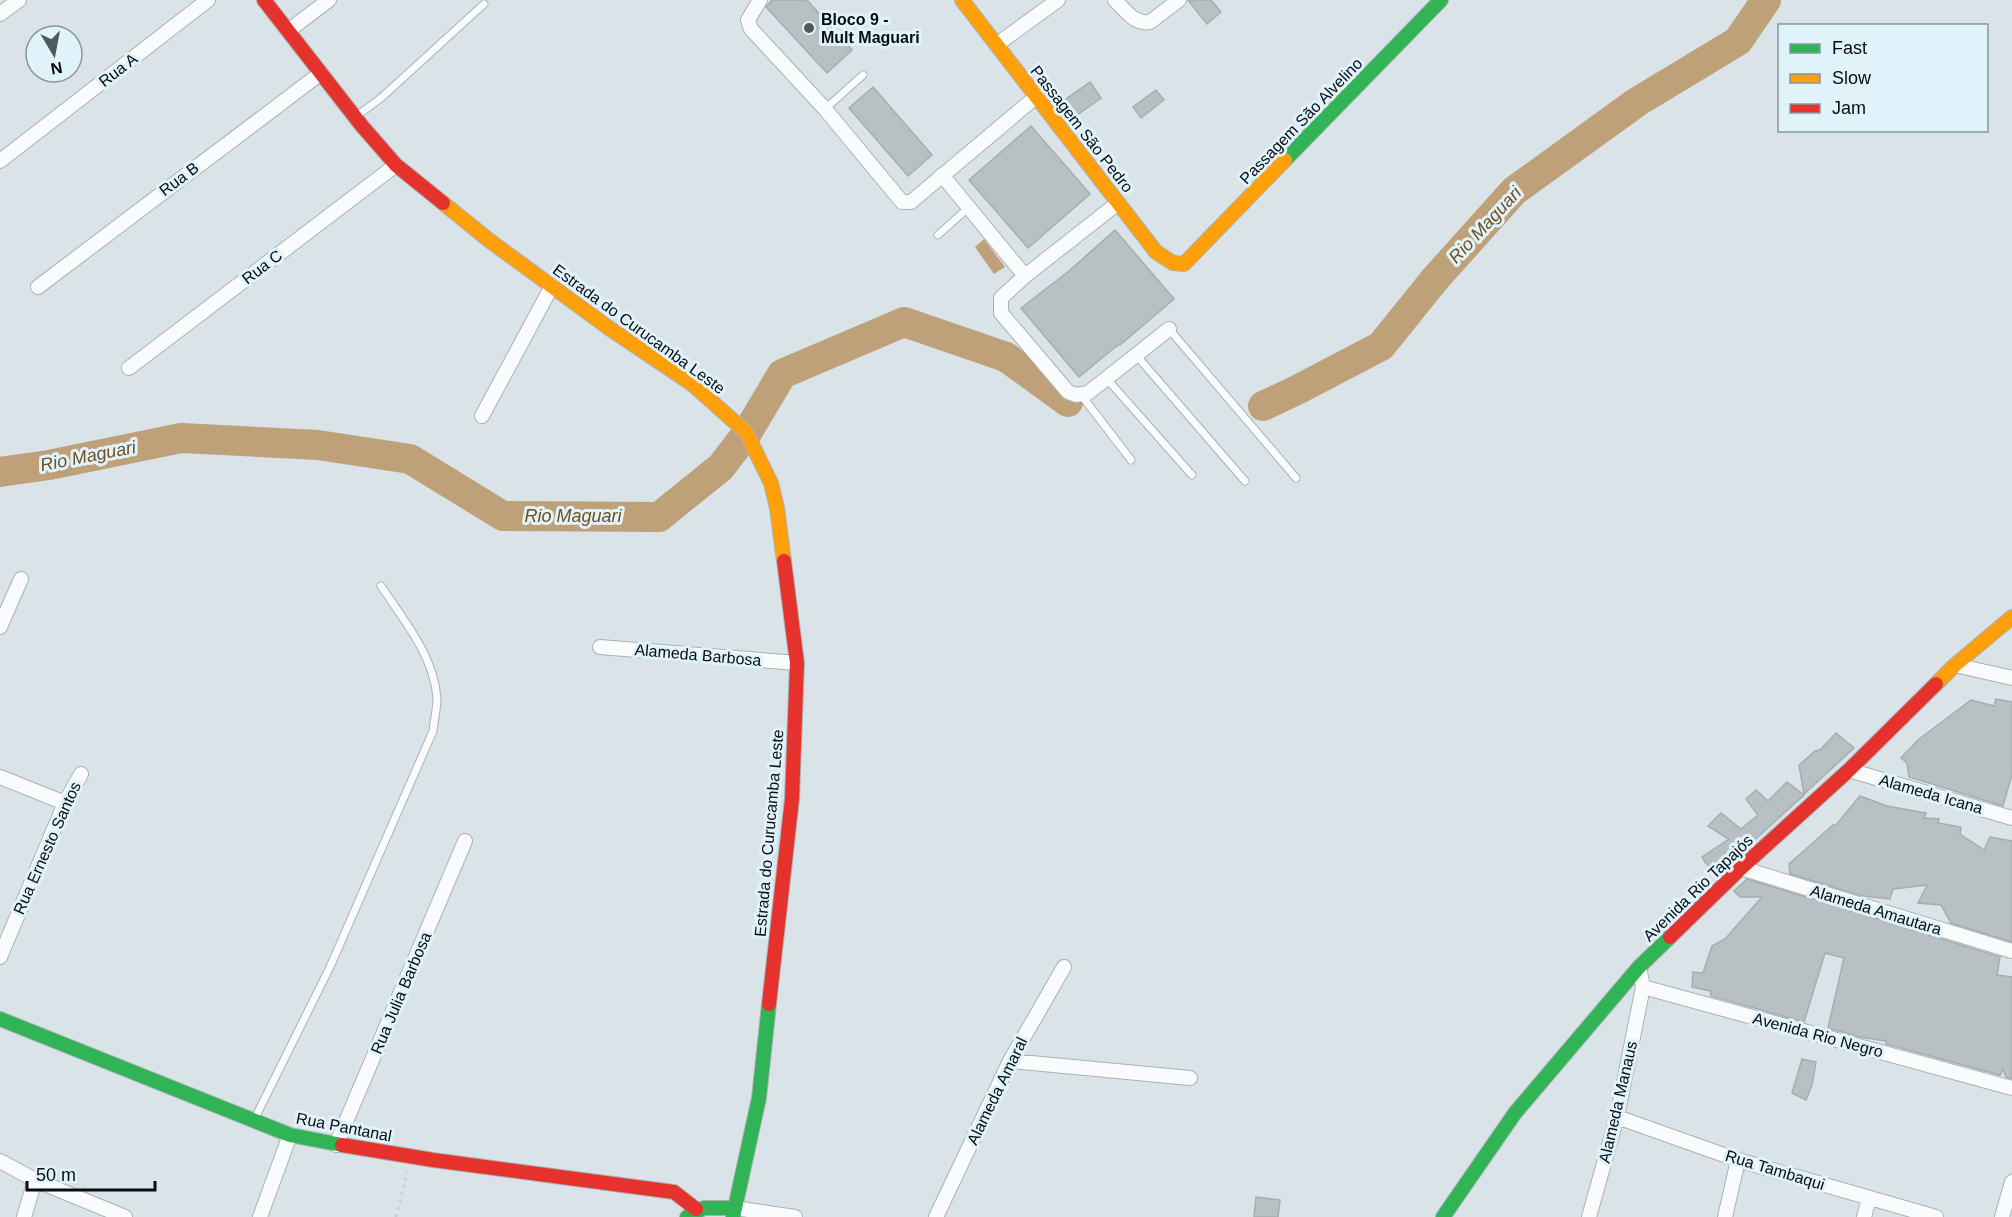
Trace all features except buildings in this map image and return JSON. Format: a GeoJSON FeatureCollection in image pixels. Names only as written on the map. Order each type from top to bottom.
{"type":"FeatureCollection","features":[{"type":"Feature","properties":{"kind":"street"},"geometry":{"type":"LineString","coordinates":[[0,14],[19,0]]}},
{"type":"Feature","properties":{"kind":"street","name":"Rua A"},"geometry":{"type":"LineString","coordinates":[[0,161],[208,0]]}},
{"type":"Feature","properties":{"kind":"street","name":"Estrada do Curucamba Leste"},"geometry":{"type":"LineString","coordinates":[[264,0],[355,117],[396,165],[490,241],[609,328],[692,384],[749,437],[771,483],[777,508],[797,663],[792,799],[760,1086],[734,1213]]}},
{"type":"Feature","properties":{"kind":"street"},"geometry":{"type":"LineString","coordinates":[[288,31],[329,0]]}},
{"type":"Feature","properties":{"kind":"street"},"geometry":{"type":"LineString","coordinates":[[760,0],[748,20],[751,29],[825,109],[902,202],[911,202],[1037,96]]}},
{"type":"Feature","properties":{"kind":"street","name":"Passagem São Pedro"},"geometry":{"type":"LineString","coordinates":[[962,0],[1156,252],[1167,262],[1176,265],[1185,264]]}},
{"type":"Feature","properties":{"kind":"street"},"geometry":{"type":"LineString","coordinates":[[996,45],[1058,0]]}},
{"type":"Feature","properties":{"kind":"street"},"geometry":{"type":"LineString","coordinates":[[1115,0],[1134,20],[1146,23],[1179,0]]}},
{"type":"Feature","properties":{"kind":"street","name":"Passagem São Alvelino"},"geometry":{"type":"LineString","coordinates":[[1185,264],[1441,0]]}},
{"type":"Feature","properties":{"kind":"street","name":"Rua B"},"geometry":{"type":"LineString","coordinates":[[38,287],[321,73]]}},
{"type":"Feature","properties":{"kind":"street","name":"Rua C"},"geometry":{"type":"LineString","coordinates":[[129,369],[396,165]]}},
{"type":"Feature","properties":{"kind":"street"},"geometry":{"type":"LineString","coordinates":[[942,175],[1025,276]]}},
{"type":"Feature","properties":{"kind":"street"},"geometry":{"type":"LineString","coordinates":[[1118,202],[1025,276],[1002,298],[1001,313],[1068,392],[1082,396],[1169,329]]}},
{"type":"Feature","properties":{"kind":"street"},"geometry":{"type":"LineString","coordinates":[[482,416],[552,286]]}},
{"type":"Feature","properties":{"kind":"street"},"geometry":{"type":"LineString","coordinates":[[0,627],[21,579]]}},
{"type":"Feature","properties":{"kind":"street","name":"Avenida Rio Tapajós"},"geometry":{"type":"LineString","coordinates":[[1443,1217],[1515,1113],[1639,967],[1741,868],[1849,770],[1955,665],[2012,617]]}},
{"type":"Feature","properties":{"kind":"street","name":"Alameda Barbosa"},"geometry":{"type":"LineString","coordinates":[[600,647],[797,663]]}},
{"type":"Feature","properties":{"kind":"street"},"geometry":{"type":"LineString","coordinates":[[1955,665],[2012,678]]}},
{"type":"Feature","properties":{"kind":"street","name":"Alameda Icana"},"geometry":{"type":"LineString","coordinates":[[1849,770],[2012,818]]}},
{"type":"Feature","properties":{"kind":"street","name":"Rua Ernesto Santos"},"geometry":{"type":"LineString","coordinates":[[0,957],[65,803],[81,774]]}},
{"type":"Feature","properties":{"kind":"street"},"geometry":{"type":"LineString","coordinates":[[0,777],[65,803]]}},
{"type":"Feature","properties":{"kind":"street","name":"Rua Julia Barbosa"},"geometry":{"type":"LineString","coordinates":[[336,1145],[465,841]]}},
{"type":"Feature","properties":{"kind":"street","name":"Alameda Amautara"},"geometry":{"type":"LineString","coordinates":[[1741,868],[2012,951]]}},
{"type":"Feature","properties":{"kind":"street","name":"Alameda Amaral"},"geometry":{"type":"LineString","coordinates":[[936,1217],[1010,1061],[1064,967]]}},
{"type":"Feature","properties":{"kind":"street"},"geometry":{"type":"LineString","coordinates":[[1639,967],[1643,987]]}},
{"type":"Feature","properties":{"kind":"street","name":"Avenida Rio Negro"},"geometry":{"type":"LineString","coordinates":[[1643,987],[2012,1088]]}},
{"type":"Feature","properties":{"kind":"street","name":"Alameda Manaus"},"geometry":{"type":"LineString","coordinates":[[1589,1217],[1617,1117],[1643,987]]}},
{"type":"Feature","properties":{"kind":"street","name":"Rua Pantanal"},"geometry":{"type":"LineString","coordinates":[[2,1024],[290,1135],[336,1145],[674,1192],[692,1213]]}},
{"type":"Feature","properties":{"kind":"street"},"geometry":{"type":"LineString","coordinates":[[1010,1061],[1190,1078]]}},
{"type":"Feature","properties":{"kind":"street","name":"Rua Tambaqui"},"geometry":{"type":"LineString","coordinates":[[1617,1117],[1738,1160],[1936,1217]]}},
{"type":"Feature","properties":{"kind":"street"},"geometry":{"type":"LineString","coordinates":[[260,1217],[290,1135]]}},
{"type":"Feature","properties":{"kind":"street"},"geometry":{"type":"LineString","coordinates":[[1725,1217],[1738,1160]]}},
{"type":"Feature","properties":{"kind":"street"},"geometry":{"type":"LineString","coordinates":[[0,1161],[35,1180],[125,1217]]}},
{"type":"Feature","properties":{"kind":"street"},"geometry":{"type":"LineString","coordinates":[[24,1217],[35,1180]]}},
{"type":"Feature","properties":{"kind":"street"},"geometry":{"type":"LineString","coordinates":[[2002,1217],[2012,1182]]}},
{"type":"Feature","properties":{"kind":"street"},"geometry":{"type":"LineString","coordinates":[[1864,1217],[1869,1198]]}},
{"type":"Feature","properties":{"kind":"street"},"geometry":{"type":"LineString","coordinates":[[692,1213],[710,1207],[734,1213],[795,1217]]}},
{"type":"Feature","properties":{"kind":"lane"},"geometry":{"type":"LineString","coordinates":[[355,117],[381,99],[484,4]]}},
{"type":"Feature","properties":{"kind":"lane"},"geometry":{"type":"LineString","coordinates":[[825,109],[863,75]]}},
{"type":"Feature","properties":{"kind":"lane"},"geometry":{"type":"LineString","coordinates":[[938,235],[968,208]]}},
{"type":"Feature","properties":{"kind":"lane"},"geometry":{"type":"LineString","coordinates":[[1169,329],[1296,478]]}},
{"type":"Feature","properties":{"kind":"lane"},"geometry":{"type":"LineString","coordinates":[[1136,355],[1245,481]]}},
{"type":"Feature","properties":{"kind":"lane"},"geometry":{"type":"LineString","coordinates":[[1107,378],[1192,475]]}},
{"type":"Feature","properties":{"kind":"lane"},"geometry":{"type":"LineString","coordinates":[[1082,396],[1131,460]]}},
{"type":"Feature","properties":{"kind":"lane"},"geometry":{"type":"LineString","coordinates":[[254,1120],[330,967],[433,731],[437,698],[431,669],[417,642],[381,586]]}},
{"type":"Feature","properties":{"kind":"path"},"geometry":{"type":"LineString","coordinates":[[396,1217],[411,1156]]}},
{"type":"Feature","properties":{"kind":"shaded area"},"geometry":{"type":"Polygon","coordinates":[[[984,239],[1005,267],[994,274],[975,247],[984,239]]]}},
{"type":"Feature","properties":{"kind":"waterway","name":"Rio Maguari"},"geometry":{"type":"LineString","coordinates":[[1263,406],[1381,346],[1435,279],[1514,191],[1637,102],[1738,41],[1766,0]]}},
{"type":"Feature","properties":{"kind":"waterway","name":"Rio Maguari"},"geometry":{"type":"LineString","coordinates":[[0,472],[49,465],[181,438],[318,445],[410,459],[503,516],[659,517],[721,467],[747,433],[782,374],[904,322],[1006,357],[1068,402]]}},
{"type":"Feature","properties":{"kind":"traffic: fast"},"geometry":{"type":"LineString","coordinates":[[1285,160],[1441,0]]}},
{"type":"Feature","properties":{"kind":"traffic: fast"},"geometry":{"type":"LineString","coordinates":[[1443,1217],[1515,1113],[1639,967],[1670,937]]}},
{"type":"Feature","properties":{"kind":"traffic: fast"},"geometry":{"type":"LineString","coordinates":[[733,1217],[759,1098],[769,1004]]}},
{"type":"Feature","properties":{"kind":"traffic: fast"},"geometry":{"type":"LineString","coordinates":[[0,1019],[290,1135],[342,1145]]}},
{"type":"Feature","properties":{"kind":"traffic: fast"},"geometry":{"type":"LineString","coordinates":[[687,1217],[704,1208],[735,1208]]}},
{"type":"Feature","properties":{"kind":"traffic: slow"},"geometry":{"type":"LineString","coordinates":[[962,0],[1156,252],[1173,263],[1184,264],[1285,160]]}},
{"type":"Feature","properties":{"kind":"traffic: slow"},"geometry":{"type":"LineString","coordinates":[[443,203],[490,241],[609,328],[692,384],[746,432],[771,483],[777,508],[784,561]]}},
{"type":"Feature","properties":{"kind":"traffic: slow"},"geometry":{"type":"LineString","coordinates":[[1936,684],[2012,617]]}},
{"type":"Feature","properties":{"kind":"traffic: jam"},"geometry":{"type":"LineString","coordinates":[[264,0],[362,126],[396,165],[443,203]]}},
{"type":"Feature","properties":{"kind":"traffic: jam"},"geometry":{"type":"LineString","coordinates":[[769,1004],[792,799],[797,663],[784,561]]}},
{"type":"Feature","properties":{"kind":"traffic: jam"},"geometry":{"type":"LineString","coordinates":[[1670,937],[1741,868],[1849,770],[1936,684]]}},
{"type":"Feature","properties":{"kind":"traffic: jam"},"geometry":{"type":"LineString","coordinates":[[342,1145],[433,1160],[674,1192],[696,1209]]}},
{"type":"Feature","properties":{"kind":"place","name":"Bloco 9 - Mult Maguari"},"geometry":{"type":"Point","coordinates":[809,28]}}]}
